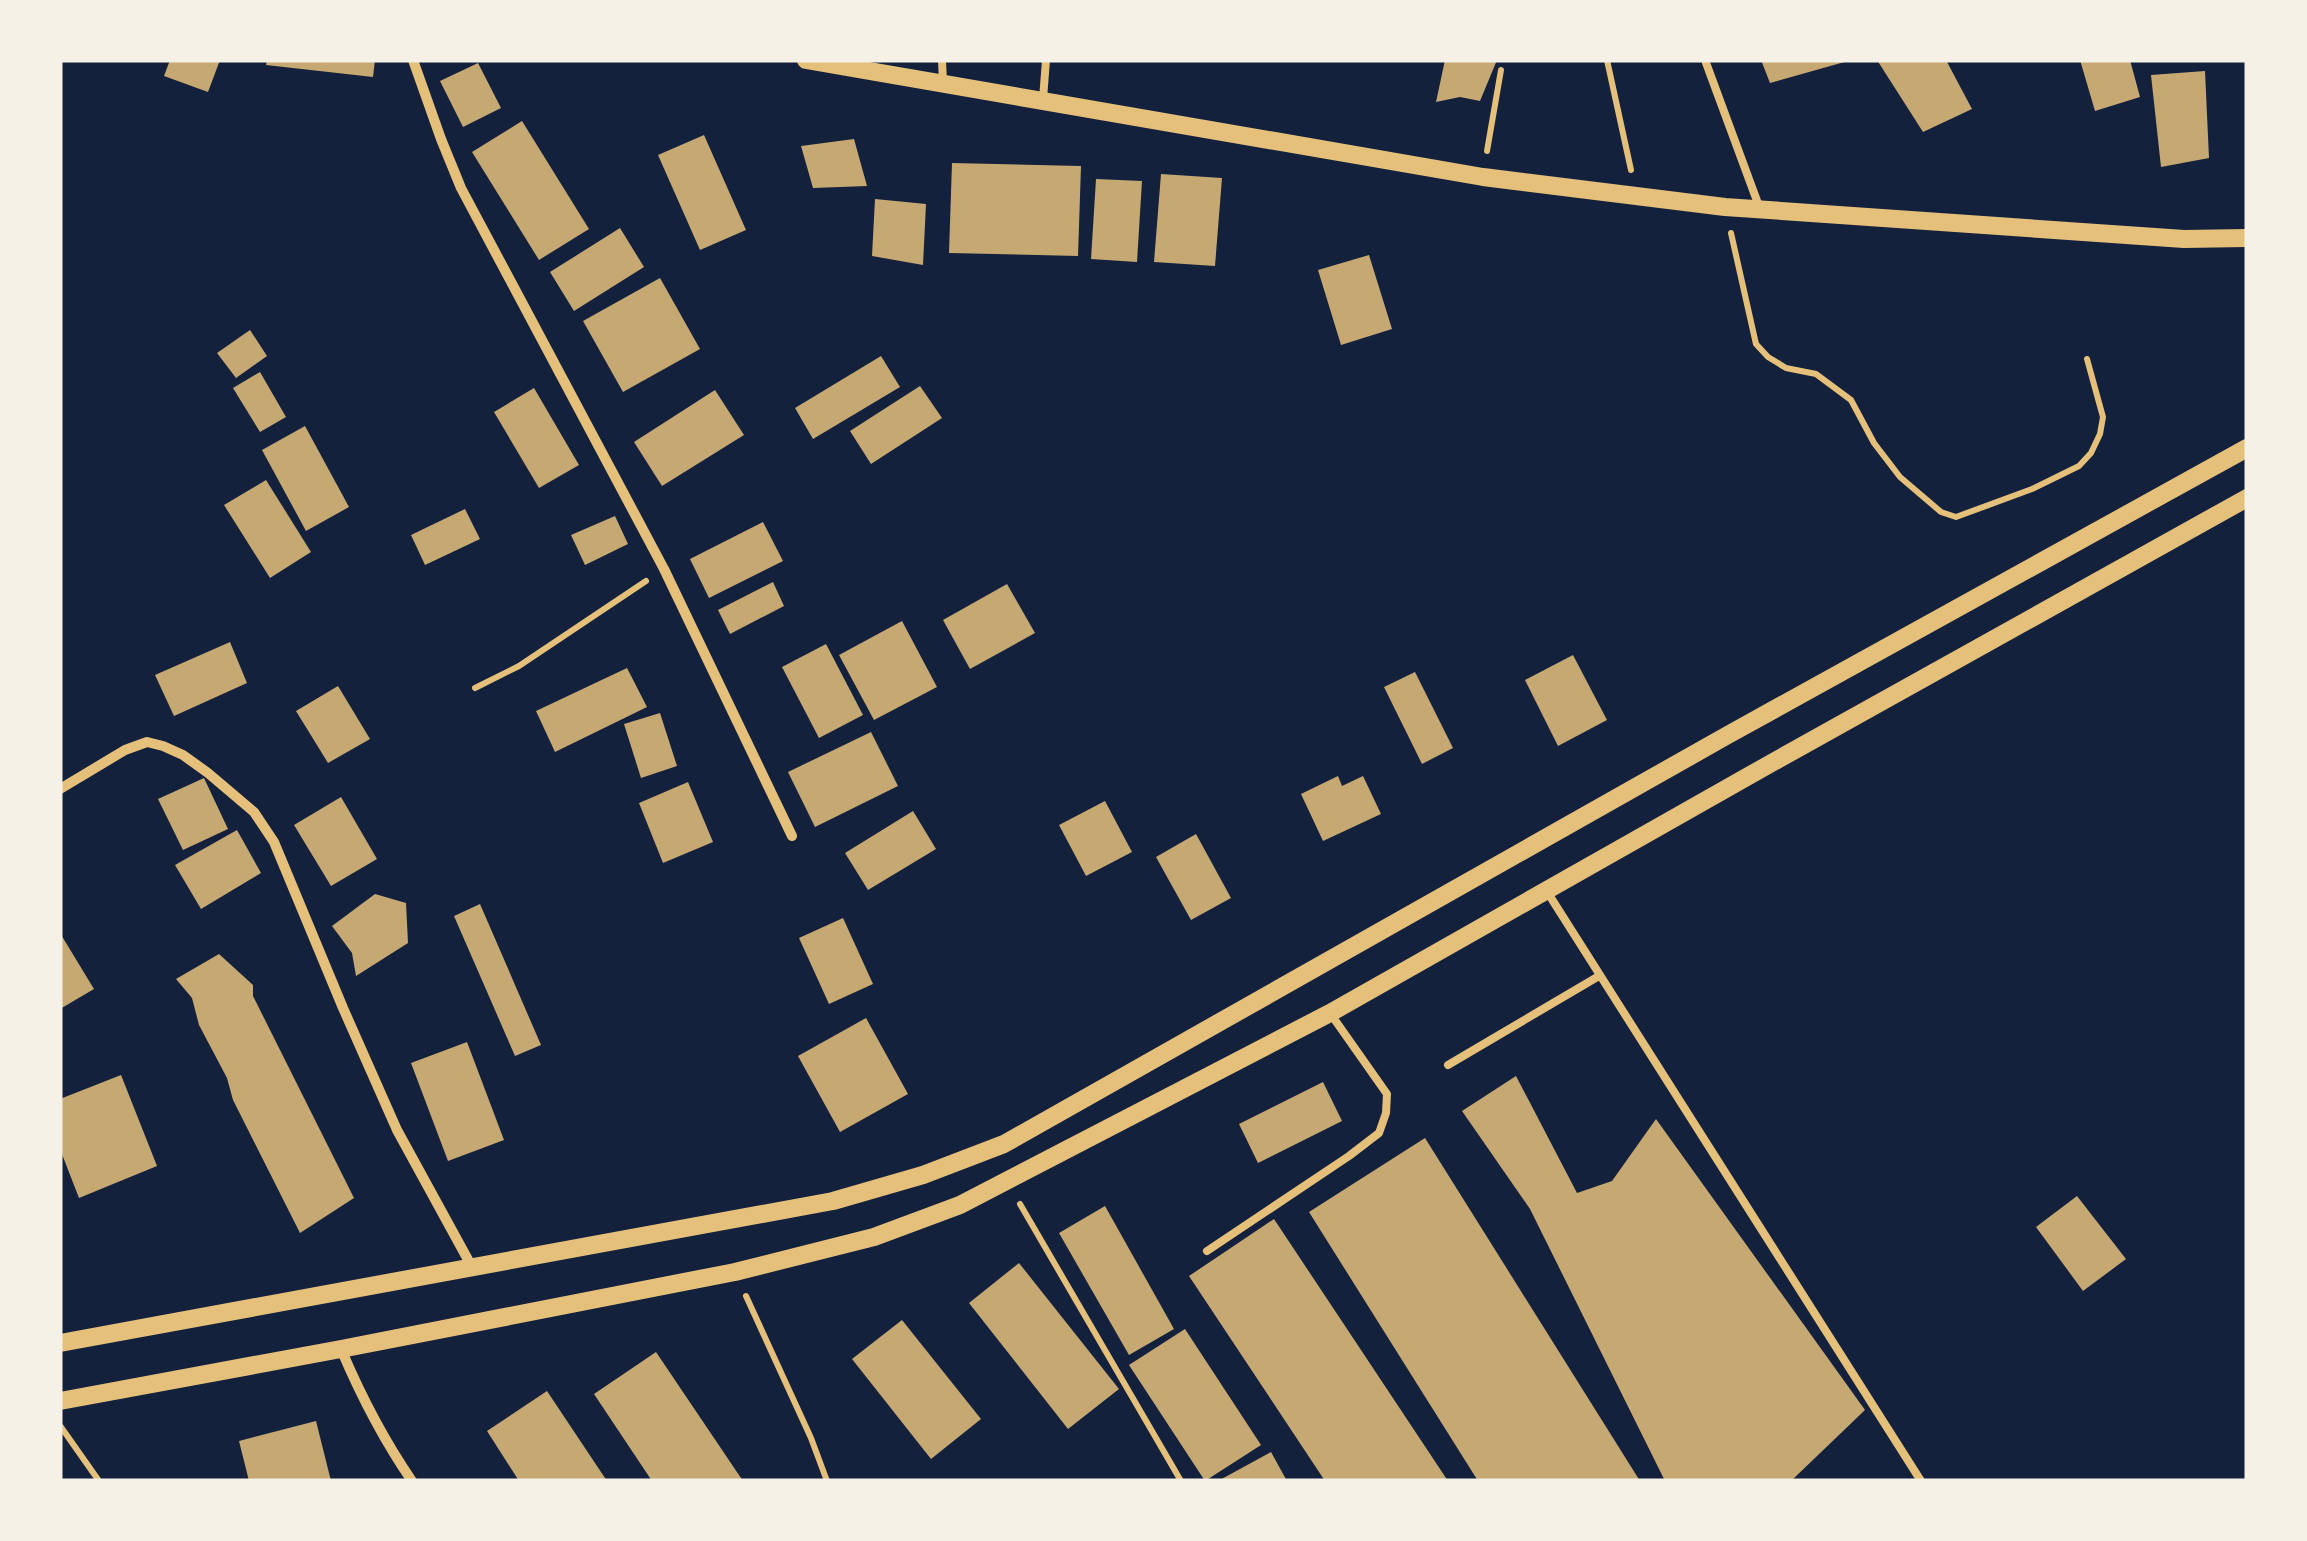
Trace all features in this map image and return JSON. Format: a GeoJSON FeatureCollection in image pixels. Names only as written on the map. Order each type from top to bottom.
{"type":"FeatureCollection","features":[{"type":"Feature","properties":{"kind":"street"},"geometry":{"type":"LineString","coordinates":[[413,60],[462,188],[664,569],[792,836]]}},
{"type":"Feature","properties":{"kind":"street"},"geometry":{"type":"LineString","coordinates":[[806,60],[1345,154],[1725,207],[2184,238],[2247,238]]}},
{"type":"Feature","properties":{"kind":"street"},"geometry":{"type":"LineString","coordinates":[[60,1344],[832,1201],[923,1175],[1004,1144],[1726,736],[2247,448]]}},
{"type":"Feature","properties":{"kind":"street"},"geometry":{"type":"LineString","coordinates":[[60,1401],[735,1272],[874,1237],[960,1205],[1330,1013],[2247,498]]}},
{"type":"Feature","properties":{"kind":"street"},"geometry":{"type":"LineString","coordinates":[[60,789],[147,742],[183,756],[254,812],[274,842],[397,1130],[473,1268]]}},
{"type":"Feature","properties":{"kind":"street"},"geometry":{"type":"LineString","coordinates":[[340,1350],[389,1448],[412,1481]]}},
{"type":"Feature","properties":{"kind":"lane"},"geometry":{"type":"LineString","coordinates":[[942,60],[943,83]]}},
{"type":"Feature","properties":{"kind":"lane"},"geometry":{"type":"LineString","coordinates":[[1043,99],[1046,60]]}},
{"type":"Feature","properties":{"kind":"lane"},"geometry":{"type":"LineString","coordinates":[[1706,60],[1760,209]]}},
{"type":"Feature","properties":{"kind":"lane"},"geometry":{"type":"LineString","coordinates":[[1546,890],[1920,1481]]}},
{"type":"Feature","properties":{"kind":"lane"},"geometry":{"type":"LineString","coordinates":[[1448,1065],[1599,976]]}},
{"type":"Feature","properties":{"kind":"lane"},"geometry":{"type":"LineString","coordinates":[[1207,1250],[1379,1133],[1386,1113],[1386,1094],[1330,1013]]}},
{"type":"Feature","properties":{"kind":"path"},"geometry":{"type":"LineString","coordinates":[[1607,60],[1636,196]]}},
{"type":"Feature","properties":{"kind":"path"},"geometry":{"type":"LineString","coordinates":[[1483,176],[1500,70]]}},
{"type":"Feature","properties":{"kind":"path"},"geometry":{"type":"LineString","coordinates":[[1725,207],[1756,344],[1786,368],[1816,374],[1851,400],[1900,478],[1940,512],[1956,517],[2079,466],[2091,453],[2103,416],[2088,359]]}},
{"type":"Feature","properties":{"kind":"path"},"geometry":{"type":"LineString","coordinates":[[474,688],[520,666],[664,569]]}},
{"type":"Feature","properties":{"kind":"path"},"geometry":{"type":"LineString","coordinates":[[1006,1182],[1181,1481]]}},
{"type":"Feature","properties":{"kind":"path"},"geometry":{"type":"LineString","coordinates":[[735,1272],[812,1438],[827,1481]]}},
{"type":"Feature","properties":{"kind":"path"},"geometry":{"type":"LineString","coordinates":[[60,1426],[99,1481]]}},
{"type":"Feature","properties":{"kind":"building"},"geometry":{"type":"Polygon","coordinates":[[[170,60],[220,60],[208,92],[164,76],[170,60]]]}},
{"type":"Feature","properties":{"kind":"building"},"geometry":{"type":"Polygon","coordinates":[[[267,60],[375,60],[373,77],[266,65],[267,60]]]}},
{"type":"Feature","properties":{"kind":"building"},"geometry":{"type":"Polygon","coordinates":[[[1445,60],[1497,60],[1480,101],[1460,97],[1436,102],[1445,60]]]}},
{"type":"Feature","properties":{"kind":"building"},"geometry":{"type":"Polygon","coordinates":[[[1761,60],[1848,60],[1848,61],[1770,83],[1761,60]]]}},
{"type":"Feature","properties":{"kind":"building"},"geometry":{"type":"Polygon","coordinates":[[[1877,60],[1946,60],[1972,109],[1923,132],[1877,60]]]}},
{"type":"Feature","properties":{"kind":"building"},"geometry":{"type":"Polygon","coordinates":[[[2080,60],[2130,60],[2140,97],[2095,111],[2080,60]]]}},
{"type":"Feature","properties":{"kind":"building"},"geometry":{"type":"Polygon","coordinates":[[[478,63],[501,108],[463,127],[440,81],[478,63]]]}},
{"type":"Feature","properties":{"kind":"building"},"geometry":{"type":"Polygon","coordinates":[[[2205,71],[2209,158],[2161,167],[2151,75],[2205,71]]]}},
{"type":"Feature","properties":{"kind":"building"},"geometry":{"type":"Polygon","coordinates":[[[522,121],[589,229],[539,260],[472,152],[522,121]]]}},
{"type":"Feature","properties":{"kind":"building"},"geometry":{"type":"Polygon","coordinates":[[[704,135],[746,230],[700,250],[658,155],[704,135]]]}},
{"type":"Feature","properties":{"kind":"building"},"geometry":{"type":"Polygon","coordinates":[[[854,139],[867,186],[813,188],[801,146],[854,139]]]}},
{"type":"Feature","properties":{"kind":"building"},"geometry":{"type":"Polygon","coordinates":[[[952,163],[1081,166],[1078,256],[949,253],[952,163]]]}},
{"type":"Feature","properties":{"kind":"building"},"geometry":{"type":"Polygon","coordinates":[[[1161,174],[1222,178],[1215,266],[1154,262],[1161,174]]]}},
{"type":"Feature","properties":{"kind":"building"},"geometry":{"type":"Polygon","coordinates":[[[1096,179],[1142,181],[1137,262],[1091,259],[1096,179]]]}},
{"type":"Feature","properties":{"kind":"building"},"geometry":{"type":"Polygon","coordinates":[[[875,199],[926,204],[923,265],[872,256],[875,199]]]}},
{"type":"Feature","properties":{"kind":"building"},"geometry":{"type":"Polygon","coordinates":[[[620,228],[644,267],[574,311],[550,272],[620,228]]]}},
{"type":"Feature","properties":{"kind":"building"},"geometry":{"type":"Polygon","coordinates":[[[1369,255],[1392,329],[1341,345],[1318,270],[1369,255]]]}},
{"type":"Feature","properties":{"kind":"building"},"geometry":{"type":"Polygon","coordinates":[[[660,278],[700,349],[623,392],[583,321],[660,278]]]}},
{"type":"Feature","properties":{"kind":"building"},"geometry":{"type":"Polygon","coordinates":[[[250,330],[267,356],[236,378],[217,353],[250,330]]]}},
{"type":"Feature","properties":{"kind":"building"},"geometry":{"type":"Polygon","coordinates":[[[881,356],[900,387],[813,439],[795,408],[881,356]]]}},
{"type":"Feature","properties":{"kind":"building"},"geometry":{"type":"Polygon","coordinates":[[[260,372],[286,417],[260,432],[233,388],[260,372]]]}},
{"type":"Feature","properties":{"kind":"building"},"geometry":{"type":"Polygon","coordinates":[[[920,386],[942,418],[871,464],[850,431],[920,386]]]}},
{"type":"Feature","properties":{"kind":"building"},"geometry":{"type":"Polygon","coordinates":[[[534,388],[579,465],[539,488],[494,412],[534,388]]]}},
{"type":"Feature","properties":{"kind":"building"},"geometry":{"type":"Polygon","coordinates":[[[715,390],[744,435],[662,486],[634,442],[715,390]]]}},
{"type":"Feature","properties":{"kind":"building"},"geometry":{"type":"Polygon","coordinates":[[[305,426],[349,507],[306,531],[262,450],[305,426]]]}},
{"type":"Feature","properties":{"kind":"building"},"geometry":{"type":"Polygon","coordinates":[[[266,480],[311,552],[270,578],[224,505],[266,480]]]}},
{"type":"Feature","properties":{"kind":"building"},"geometry":{"type":"Polygon","coordinates":[[[465,509],[480,539],[425,565],[411,535],[465,509]]]}},
{"type":"Feature","properties":{"kind":"building"},"geometry":{"type":"Polygon","coordinates":[[[615,516],[628,544],[585,565],[571,535],[615,516]]]}},
{"type":"Feature","properties":{"kind":"building"},"geometry":{"type":"Polygon","coordinates":[[[763,522],[783,561],[709,598],[690,559],[763,522]]]}},
{"type":"Feature","properties":{"kind":"building"},"geometry":{"type":"Polygon","coordinates":[[[773,582],[784,606],[730,634],[718,610],[773,582]]]}},
{"type":"Feature","properties":{"kind":"building"},"geometry":{"type":"Polygon","coordinates":[[[1007,584],[1035,633],[970,669],[943,620],[1007,584]]]}},
{"type":"Feature","properties":{"kind":"building"},"geometry":{"type":"Polygon","coordinates":[[[902,621],[937,687],[874,720],[839,655],[902,621]]]}},
{"type":"Feature","properties":{"kind":"building"},"geometry":{"type":"Polygon","coordinates":[[[230,642],[247,683],[174,716],[155,675],[230,642]]]}},
{"type":"Feature","properties":{"kind":"building"},"geometry":{"type":"Polygon","coordinates":[[[826,644],[863,715],[819,738],[782,667],[826,644]]]}},
{"type":"Feature","properties":{"kind":"building"},"geometry":{"type":"Polygon","coordinates":[[[1573,655],[1607,720],[1558,746],[1525,680],[1573,655]]]}},
{"type":"Feature","properties":{"kind":"building"},"geometry":{"type":"Polygon","coordinates":[[[627,668],[647,707],[555,752],[536,711],[627,668]]]}},
{"type":"Feature","properties":{"kind":"building"},"geometry":{"type":"Polygon","coordinates":[[[1415,672],[1453,748],[1422,764],[1384,687],[1415,672]]]}},
{"type":"Feature","properties":{"kind":"building"},"geometry":{"type":"Polygon","coordinates":[[[338,686],[370,739],[328,763],[296,711],[338,686]]]}},
{"type":"Feature","properties":{"kind":"building"},"geometry":{"type":"Polygon","coordinates":[[[660,713],[677,766],[641,778],[624,724],[660,713]]]}},
{"type":"Feature","properties":{"kind":"building"},"geometry":{"type":"Polygon","coordinates":[[[871,732],[898,786],[815,827],[788,772],[871,732]]]}},
{"type":"Feature","properties":{"kind":"building"},"geometry":{"type":"Polygon","coordinates":[[[1338,776],[1342,786],[1363,776],[1381,814],[1323,841],[1301,794],[1338,776]]]}},
{"type":"Feature","properties":{"kind":"building"},"geometry":{"type":"Polygon","coordinates":[[[204,778],[228,829],[183,850],[158,799],[204,778]]]}},
{"type":"Feature","properties":{"kind":"building"},"geometry":{"type":"Polygon","coordinates":[[[688,782],[713,842],[663,863],[639,803],[688,782]]]}},
{"type":"Feature","properties":{"kind":"building"},"geometry":{"type":"Polygon","coordinates":[[[341,797],[377,859],[331,886],[294,825],[341,797]]]}},
{"type":"Feature","properties":{"kind":"building"},"geometry":{"type":"Polygon","coordinates":[[[1105,801],[1132,852],[1086,876],[1059,825],[1105,801]]]}},
{"type":"Feature","properties":{"kind":"building"},"geometry":{"type":"Polygon","coordinates":[[[913,811],[936,849],[868,890],[845,853],[913,811]]]}},
{"type":"Feature","properties":{"kind":"building"},"geometry":{"type":"Polygon","coordinates":[[[237,830],[261,873],[201,909],[175,865],[237,830]]]}},
{"type":"Feature","properties":{"kind":"building"},"geometry":{"type":"Polygon","coordinates":[[[1196,834],[1231,898],[1191,920],[1156,857],[1196,834]]]}},
{"type":"Feature","properties":{"kind":"building"},"geometry":{"type":"Polygon","coordinates":[[[375,894],[406,903],[408,943],[356,976],[352,953],[332,926],[375,894]]]}},
{"type":"Feature","properties":{"kind":"building"},"geometry":{"type":"Polygon","coordinates":[[[480,904],[541,1045],[515,1056],[454,916],[480,904]]]}},
{"type":"Feature","properties":{"kind":"building"},"geometry":{"type":"Polygon","coordinates":[[[843,918],[873,984],[829,1004],[799,938],[843,918]]]}},
{"type":"Feature","properties":{"kind":"building"},"geometry":{"type":"Polygon","coordinates":[[[60,933],[94,989],[60,1009],[60,933]]]}},
{"type":"Feature","properties":{"kind":"building"},"geometry":{"type":"Polygon","coordinates":[[[219,954],[253,985],[253,996],[354,1198],[300,1233],[233,1100],[227,1078],[199,1025],[192,998],[176,979],[219,954]]]}},
{"type":"Feature","properties":{"kind":"building"},"geometry":{"type":"Polygon","coordinates":[[[866,1018],[908,1094],[840,1132],[798,1056],[866,1018]]]}},
{"type":"Feature","properties":{"kind":"building"},"geometry":{"type":"Polygon","coordinates":[[[467,1042],[504,1140],[448,1161],[411,1063],[467,1042]]]}},
{"type":"Feature","properties":{"kind":"building"},"geometry":{"type":"Polygon","coordinates":[[[121,1075],[157,1166],[79,1198],[60,1149],[60,1099],[121,1075]]]}},
{"type":"Feature","properties":{"kind":"building"},"geometry":{"type":"Polygon","coordinates":[[[1516,1076],[1577,1193],[1612,1181],[1656,1119],[1865,1410],[1791,1481],[1665,1481],[1530,1209],[1462,1111],[1516,1076]]]}},
{"type":"Feature","properties":{"kind":"building"},"geometry":{"type":"Polygon","coordinates":[[[1323,1082],[1342,1121],[1258,1163],[1239,1124],[1323,1082]]]}},
{"type":"Feature","properties":{"kind":"building"},"geometry":{"type":"Polygon","coordinates":[[[1425,1138],[1640,1481],[1478,1481],[1309,1212],[1425,1138]]]}},
{"type":"Feature","properties":{"kind":"building"},"geometry":{"type":"Polygon","coordinates":[[[2077,1196],[2126,1259],[2083,1291],[2036,1227],[2077,1196]]]}},
{"type":"Feature","properties":{"kind":"building"},"geometry":{"type":"Polygon","coordinates":[[[1105,1206],[1174,1329],[1129,1355],[1059,1233],[1105,1206]]]}},
{"type":"Feature","properties":{"kind":"building"},"geometry":{"type":"Polygon","coordinates":[[[1274,1219],[1448,1481],[1325,1481],[1189,1276],[1274,1219]]]}},
{"type":"Feature","properties":{"kind":"building"},"geometry":{"type":"Polygon","coordinates":[[[1019,1263],[1119,1389],[1068,1429],[969,1303],[1019,1263]]]}},
{"type":"Feature","properties":{"kind":"building"},"geometry":{"type":"Polygon","coordinates":[[[902,1320],[981,1419],[931,1459],[852,1359],[902,1320]]]}},
{"type":"Feature","properties":{"kind":"building"},"geometry":{"type":"Polygon","coordinates":[[[1185,1329],[1261,1445],[1205,1481],[1129,1365],[1185,1329]]]}},
{"type":"Feature","properties":{"kind":"building"},"geometry":{"type":"Polygon","coordinates":[[[656,1352],[743,1481],[652,1481],[594,1394],[656,1352]]]}},
{"type":"Feature","properties":{"kind":"building"},"geometry":{"type":"Polygon","coordinates":[[[547,1391],[607,1481],[519,1481],[487,1431],[547,1391]]]}},
{"type":"Feature","properties":{"kind":"building"},"geometry":{"type":"Polygon","coordinates":[[[316,1421],[331,1481],[249,1481],[239,1441],[316,1421]]]}},
{"type":"Feature","properties":{"kind":"building"},"geometry":{"type":"Polygon","coordinates":[[[1271,1452],[1287,1481],[1218,1481],[1271,1452]]]}}]}
